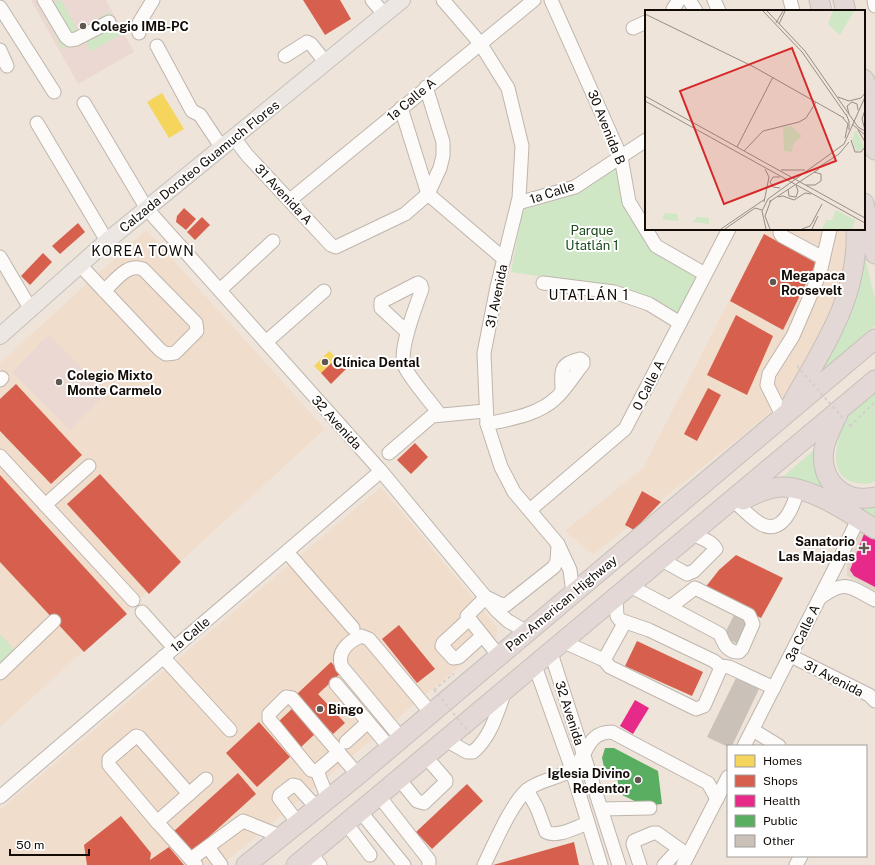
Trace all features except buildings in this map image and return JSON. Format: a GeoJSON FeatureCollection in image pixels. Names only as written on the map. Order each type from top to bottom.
{"type":"FeatureCollection","features":[{"type":"Feature","properties":{"kind":"highway"},"geometry":{"type":"LineString","coordinates":[[819,0],[822,10]]}},
{"type":"Feature","properties":{"kind":"highway"},"geometry":{"type":"LineString","coordinates":[[843,0],[846,10]]}},
{"type":"Feature","properties":{"kind":"highway"},"geometry":{"type":"LineString","coordinates":[[865,81],[875,104]]}},
{"type":"Feature","properties":{"kind":"highway"},"geometry":{"type":"LineString","coordinates":[[865,101],[875,150]]}},
{"type":"Feature","properties":{"kind":"highway"},"geometry":{"type":"LineString","coordinates":[[865,208],[875,254]]}},
{"type":"Feature","properties":{"kind":"highway"},"geometry":{"type":"LineString","coordinates":[[785,415],[826,343],[847,297],[854,264],[856,230]]}},
{"type":"Feature","properties":{"kind":"highway","name":"Pan-American Highway"},"geometry":{"type":"LineString","coordinates":[[246,865],[280,836],[358,775],[875,339]]}},
{"type":"Feature","properties":{"kind":"highway"},"geometry":{"type":"LineString","coordinates":[[309,861],[346,823],[360,811],[662,560],[875,380]]}},
{"type":"Feature","properties":{"kind":"highway"},"geometry":{"type":"LineString","coordinates":[[839,411],[824,448],[824,472],[837,490],[849,497],[862,499],[875,497]]}},
{"type":"Feature","properties":{"kind":"highway"},"geometry":{"type":"LineString","coordinates":[[714,516],[736,503],[758,493],[773,488],[788,487],[815,495],[875,529]]}},
{"type":"Feature","properties":{"kind":"main road","name":"Calzada Doroteo Guamuch Flores"},"geometry":{"type":"LineString","coordinates":[[0,336],[107,241],[147,210],[402,0]]}},
{"type":"Feature","properties":{"kind":"street"},"geometry":{"type":"LineString","coordinates":[[44,0],[66,37],[70,40],[76,39],[109,22]]}},
{"type":"Feature","properties":{"kind":"street"},"geometry":{"type":"LineString","coordinates":[[139,33],[139,23],[153,0]]}},
{"type":"Feature","properties":{"kind":"street"},"geometry":{"type":"LineString","coordinates":[[372,0],[385,15]]}},
{"type":"Feature","properties":{"kind":"street","name":"31 Avenida"},"geometry":{"type":"LineString","coordinates":[[443,0],[480,43],[508,88],[522,146],[518,203],[504,259],[484,353],[485,411],[487,424],[501,467],[514,492],[558,544],[570,570],[573,593]]}},
{"type":"Feature","properties":{"kind":"street","name":"1a Calle A"},"geometry":{"type":"LineString","coordinates":[[290,200],[534,0]]}},
{"type":"Feature","properties":{"kind":"street","name":"30 Avenida B"},"geometry":{"type":"LineString","coordinates":[[551,0],[621,156],[629,202],[645,228]]}},
{"type":"Feature","properties":{"kind":"street"},"geometry":{"type":"LineString","coordinates":[[689,0],[695,10]]}},
{"type":"Feature","properties":{"kind":"street"},"geometry":{"type":"LineString","coordinates":[[714,0],[719,10]]}},
{"type":"Feature","properties":{"kind":"street"},"geometry":{"type":"LineString","coordinates":[[790,0],[793,10]]}},
{"type":"Feature","properties":{"kind":"street"},"geometry":{"type":"LineString","coordinates":[[874,0],[875,6]]}},
{"type":"Feature","properties":{"kind":"street"},"geometry":{"type":"LineString","coordinates":[[0,7],[54,92]]}},
{"type":"Feature","properties":{"kind":"street"},"geometry":{"type":"LineString","coordinates":[[633,28],[645,22]]}},
{"type":"Feature","properties":{"kind":"street"},"geometry":{"type":"LineString","coordinates":[[285,56],[307,42],[311,44],[326,63]]}},
{"type":"Feature","properties":{"kind":"street"},"geometry":{"type":"LineString","coordinates":[[157,46],[192,111],[200,115],[222,148]]}},
{"type":"Feature","properties":{"kind":"street"},"geometry":{"type":"LineString","coordinates":[[0,50],[7,66]]}},
{"type":"Feature","properties":{"kind":"street"},"geometry":{"type":"LineString","coordinates":[[426,87],[443,142],[443,156],[440,168],[428,194]]}},
{"type":"Feature","properties":{"kind":"street","name":"32 Avenida"},"geometry":{"type":"LineString","coordinates":[[84,103],[147,210],[381,472],[486,596],[497,612],[508,621],[527,632]]}},
{"type":"Feature","properties":{"kind":"street"},"geometry":{"type":"LineString","coordinates":[[401,108],[428,194],[504,259]]}},
{"type":"Feature","properties":{"kind":"street"},"geometry":{"type":"LineString","coordinates":[[38,123],[107,241]]}},
{"type":"Feature","properties":{"kind":"street","name":"31 Avenida A"},"geometry":{"type":"LineString","coordinates":[[234,138],[247,155],[290,200],[330,246],[336,247],[405,214],[428,194]]}},
{"type":"Feature","properties":{"kind":"street","name":"1a Calle"},"geometry":{"type":"LineString","coordinates":[[518,203],[575,187],[645,141]]}},
{"type":"Feature","properties":{"kind":"street","name":"30 Avenida B"},"geometry":{"type":"LineString","coordinates":[[646,230],[656,246],[706,274]]}},
{"type":"Feature","properties":{"kind":"street","name":"0 Calle A"},"geometry":{"type":"LineString","coordinates":[[530,510],[625,429],[728,230]]}},
{"type":"Feature","properties":{"kind":"street"},"geometry":{"type":"LineString","coordinates":[[781,230],[780,233],[782,236],[823,258]]}},
{"type":"Feature","properties":{"kind":"street"},"geometry":{"type":"LineString","coordinates":[[785,415],[767,385],[769,374],[793,336],[820,273],[830,230]]}},
{"type":"Feature","properties":{"kind":"street"},"geometry":{"type":"LineString","coordinates":[[220,290],[273,241]]}},
{"type":"Feature","properties":{"kind":"street"},"geometry":{"type":"LineString","coordinates":[[0,257],[30,308]]}},
{"type":"Feature","properties":{"kind":"street"},"geometry":{"type":"LineString","coordinates":[[80,265],[104,291],[160,350],[166,354],[174,353],[197,331],[196,323],[143,269],[136,267],[129,268],[104,291]]}},
{"type":"Feature","properties":{"kind":"street"},"geometry":{"type":"LineString","coordinates":[[543,284],[614,292],[649,304],[680,323]]}},
{"type":"Feature","properties":{"kind":"street"},"geometry":{"type":"LineString","coordinates":[[266,342],[324,291]]}},
{"type":"Feature","properties":{"kind":"street"},"geometry":{"type":"LineString","coordinates":[[407,332],[403,360],[404,366],[440,415]]}},
{"type":"Feature","properties":{"kind":"street"},"geometry":{"type":"LineString","coordinates":[[487,424],[521,417],[541,408],[557,398],[562,391],[562,371],[564,365],[568,362],[580,359],[583,361]]}},
{"type":"Feature","properties":{"kind":"street"},"geometry":{"type":"LineString","coordinates":[[389,453],[432,416],[485,411]]}},
{"type":"Feature","properties":{"kind":"street"},"geometry":{"type":"LineString","coordinates":[[0,456],[133,600]]}},
{"type":"Feature","properties":{"kind":"street"},"geometry":{"type":"LineString","coordinates":[[45,505],[89,466]]}},
{"type":"Feature","properties":{"kind":"street","name":"1a Calle"},"geometry":{"type":"LineString","coordinates":[[0,797],[163,656],[381,472]]}},
{"type":"Feature","properties":{"kind":"street"},"geometry":{"type":"LineString","coordinates":[[736,503],[762,524],[772,526],[781,523],[790,512],[798,489]]}},
{"type":"Feature","properties":{"kind":"street","name":"3a Calle A"},"geometry":{"type":"LineString","coordinates":[[745,745],[791,656],[858,519]]}},
{"type":"Feature","properties":{"kind":"street"},"geometry":{"type":"LineString","coordinates":[[662,560],[687,574],[694,571],[716,549],[714,545],[707,540],[692,534]]}},
{"type":"Feature","properties":{"kind":"street"},"geometry":{"type":"LineString","coordinates":[[499,656],[468,620],[467,616],[486,596],[500,604],[506,605],[554,567],[557,561],[558,544]]}},
{"type":"Feature","properties":{"kind":"street"},"geometry":{"type":"LineString","coordinates":[[287,552],[354,628]]}},
{"type":"Feature","properties":{"kind":"street"},"geometry":{"type":"LineString","coordinates":[[630,586],[720,634],[727,648],[734,652],[739,652],[742,648],[753,624],[749,616],[695,588],[670,607]]}},
{"type":"Feature","properties":{"kind":"street"},"geometry":{"type":"LineString","coordinates":[[819,598],[834,587],[842,586],[850,588],[875,600]]}},
{"type":"Feature","properties":{"kind":"street"},"geometry":{"type":"LineString","coordinates":[[616,598],[616,616],[625,622],[649,630],[714,661],[720,666],[730,667],[774,688]]}},
{"type":"Feature","properties":{"kind":"street"},"geometry":{"type":"LineString","coordinates":[[142,612],[174,648]]}},
{"type":"Feature","properties":{"kind":"street"},"geometry":{"type":"LineString","coordinates":[[468,620],[443,643],[442,646],[453,658],[458,657],[482,636]]}},
{"type":"Feature","properties":{"kind":"street"},"geometry":{"type":"LineString","coordinates":[[0,673],[54,621]]}},
{"type":"Feature","properties":{"kind":"street"},"geometry":{"type":"LineString","coordinates":[[604,660],[625,622]]}},
{"type":"Feature","properties":{"kind":"street"},"geometry":{"type":"LineString","coordinates":[[396,743],[342,667],[339,661],[342,649],[361,636],[369,639],[431,713]]}},
{"type":"Feature","properties":{"kind":"street"},"geometry":{"type":"LineString","coordinates":[[558,647],[604,660],[610,667],[696,709],[704,706],[720,672],[720,666]]}},
{"type":"Feature","properties":{"kind":"street","name":"32 Avenida"},"geometry":{"type":"LineString","coordinates":[[558,647],[584,755],[619,865]]}},
{"type":"Feature","properties":{"kind":"street"},"geometry":{"type":"LineString","coordinates":[[163,656],[230,730]]}},
{"type":"Feature","properties":{"kind":"street","name":"31 Avenida"},"geometry":{"type":"LineString","coordinates":[[791,656],[869,695],[875,701]]}},
{"type":"Feature","properties":{"kind":"street","name":"32 Avenida"},"geometry":{"type":"LineString","coordinates":[[535,666],[571,769],[601,865]]}},
{"type":"Feature","properties":{"kind":"street"},"geometry":{"type":"LineString","coordinates":[[336,684],[368,722],[396,743]]}},
{"type":"Feature","properties":{"kind":"street"},"geometry":{"type":"LineString","coordinates":[[446,740],[467,752],[473,752],[478,748],[492,727],[505,691]]}},
{"type":"Feature","properties":{"kind":"street"},"geometry":{"type":"LineString","coordinates":[[317,771],[311,770],[269,719],[269,714],[286,697],[292,698],[343,747],[358,775]]}},
{"type":"Feature","properties":{"kind":"street"},"geometry":{"type":"LineString","coordinates":[[317,771],[368,722]]}},
{"type":"Feature","properties":{"kind":"street"},"geometry":{"type":"LineString","coordinates":[[753,730],[777,745]]}},
{"type":"Feature","properties":{"kind":"street"},"geometry":{"type":"LineString","coordinates":[[484,865],[513,810],[527,790],[571,769],[584,755],[595,736],[603,732],[612,732],[708,782],[717,799]]}},
{"type":"Feature","properties":{"kind":"street"},"geometry":{"type":"LineString","coordinates":[[189,794],[136,736],[109,759],[109,765],[193,862],[208,847],[243,821],[280,836]]}},
{"type":"Feature","properties":{"kind":"street"},"geometry":{"type":"LineString","coordinates":[[399,779],[417,801],[424,803],[446,782],[446,780],[426,757]]}},
{"type":"Feature","properties":{"kind":"street"},"geometry":{"type":"LineString","coordinates":[[317,771],[322,803]]}},
{"type":"Feature","properties":{"kind":"street"},"geometry":{"type":"LineString","coordinates":[[708,782],[727,777]]}},
{"type":"Feature","properties":{"kind":"street"},"geometry":{"type":"LineString","coordinates":[[157,822],[206,779]]}},
{"type":"Feature","properties":{"kind":"street"},"geometry":{"type":"LineString","coordinates":[[664,865],[683,856],[717,799],[727,779]]}},
{"type":"Feature","properties":{"kind":"street"},"geometry":{"type":"LineString","coordinates":[[298,823],[279,798],[280,795],[292,785],[297,786],[322,803]]}},
{"type":"Feature","properties":{"kind":"street"},"geometry":{"type":"LineString","coordinates":[[527,790],[537,808],[546,832],[552,835],[558,834],[588,823]]}},
{"type":"Feature","properties":{"kind":"street"},"geometry":{"type":"LineString","coordinates":[[379,796],[429,860],[429,865]]}},
{"type":"Feature","properties":{"kind":"street"},"geometry":{"type":"LineString","coordinates":[[602,809],[650,808]]}},
{"type":"Feature","properties":{"kind":"street"},"geometry":{"type":"LineString","coordinates":[[360,811],[404,865]]}},
{"type":"Feature","properties":{"kind":"street"},"geometry":{"type":"LineString","coordinates":[[346,823],[370,855]]}},
{"type":"Feature","properties":{"kind":"street"},"geometry":{"type":"LineString","coordinates":[[640,865],[633,844],[634,841],[652,833],[660,835],[683,856]]}},
{"type":"Feature","properties":{"kind":"street"},"geometry":{"type":"LineString","coordinates":[[208,847],[221,865]]}},
{"type":"Feature","properties":{"kind":"path"},"geometry":{"type":"LineString","coordinates":[[796,366],[850,426],[875,402]]}},
{"type":"Feature","properties":{"kind":"path"},"geometry":{"type":"LineString","coordinates":[[453,674],[434,690],[472,736]]}},
{"type":"Feature","properties":{"kind":"shaded area","name":"Colegio IMB-PC"},"geometry":{"type":"Polygon","coordinates":[[[31,0],[106,0],[134,52],[78,84],[31,0]]]}},
{"type":"Feature","properties":{"kind":"shaded area"},"geometry":{"type":"Polygon","coordinates":[[[146,230],[325,429],[0,727],[0,363],[146,230]]]}},
{"type":"Feature","properties":{"kind":"shaded area"},"geometry":{"type":"Polygon","coordinates":[[[765,230],[860,230],[815,377],[593,555],[565,531],[643,468],[765,230]]]}},
{"type":"Feature","properties":{"kind":"shaded area","name":"Colegio Mixto Monte Carmelo"},"geometry":{"type":"Polygon","coordinates":[[[48,335],[107,392],[70,430],[12,372],[48,335]]]}},
{"type":"Feature","properties":{"kind":"shaded area"},"geometry":{"type":"Polygon","coordinates":[[[381,487],[497,627],[497,635],[222,865],[0,865],[0,810],[381,487]]]}},
{"type":"Feature","properties":{"kind":"shaded area","name":"Sanatorio Las Majadas"},"geometry":{"type":"Polygon","coordinates":[[[861,530],[875,532],[875,591],[847,576],[847,564],[861,530]]]}},
{"type":"Feature","properties":{"kind":"green space"},"geometry":{"type":"Polygon","coordinates":[[[61,0],[82,39],[62,49],[43,10],[61,0]]]}},
{"type":"Feature","properties":{"kind":"green space"},"geometry":{"type":"Polygon","coordinates":[[[109,12],[122,34],[91,51],[79,29],[109,12]]]}},
{"type":"Feature","properties":{"kind":"green space","name":"Parque Utatlán 1"},"geometry":{"type":"Polygon","coordinates":[[[616,166],[624,203],[653,250],[701,276],[676,324],[592,284],[511,272],[523,210],[576,194],[616,166]]]}},
{"type":"Feature","properties":{"kind":"green space"},"geometry":{"type":"Polygon","coordinates":[[[863,248],[875,300],[875,325],[815,377],[863,248]]]}},
{"type":"Feature","properties":{"kind":"green space"},"geometry":{"type":"Polygon","coordinates":[[[875,393],[875,481],[866,484],[857,483],[847,480],[841,473],[837,465],[837,446],[843,426],[849,414],[875,393]]]}},
{"type":"Feature","properties":{"kind":"green space"},"geometry":{"type":"Polygon","coordinates":[[[821,444],[819,465],[867,506],[875,507],[875,519],[779,480],[821,444]]]}},
{"type":"Feature","properties":{"kind":"green space"},"geometry":{"type":"Polygon","coordinates":[[[0,634],[18,653],[0,666],[0,634]]]}},
{"type":"Feature","properties":{"kind":"place","name":"Colegio IMB-PC"},"geometry":{"type":"Point","coordinates":[83,26]}},
{"type":"Feature","properties":{"kind":"place","name":"Megapaca Roosevelt"},"geometry":{"type":"Point","coordinates":[773,282]}},
{"type":"Feature","properties":{"kind":"place","name":"Clínica Dental"},"geometry":{"type":"Point","coordinates":[325,362]}},
{"type":"Feature","properties":{"kind":"place","name":"Colegio Mixto Monte Carmelo"},"geometry":{"type":"Point","coordinates":[59,382]}},
{"type":"Feature","properties":{"kind":"place","name":"Sanatorio Las Majadas"},"geometry":{"type":"Point","coordinates":[864,548]}},
{"type":"Feature","properties":{"kind":"place","name":"Bingo"},"geometry":{"type":"Point","coordinates":[320,709]}},
{"type":"Feature","properties":{"kind":"place","name":"Iglesia Divino Redentor"},"geometry":{"type":"Point","coordinates":[638,780]}},
{"type":"Feature","properties":{"kind":"district","name":"KOREA TOWN"},"geometry":{"type":"Point","coordinates":[143,251]}},
{"type":"Feature","properties":{"kind":"district","name":"UTATLÁN 1"},"geometry":{"type":"Point","coordinates":[589,295]}}]}
